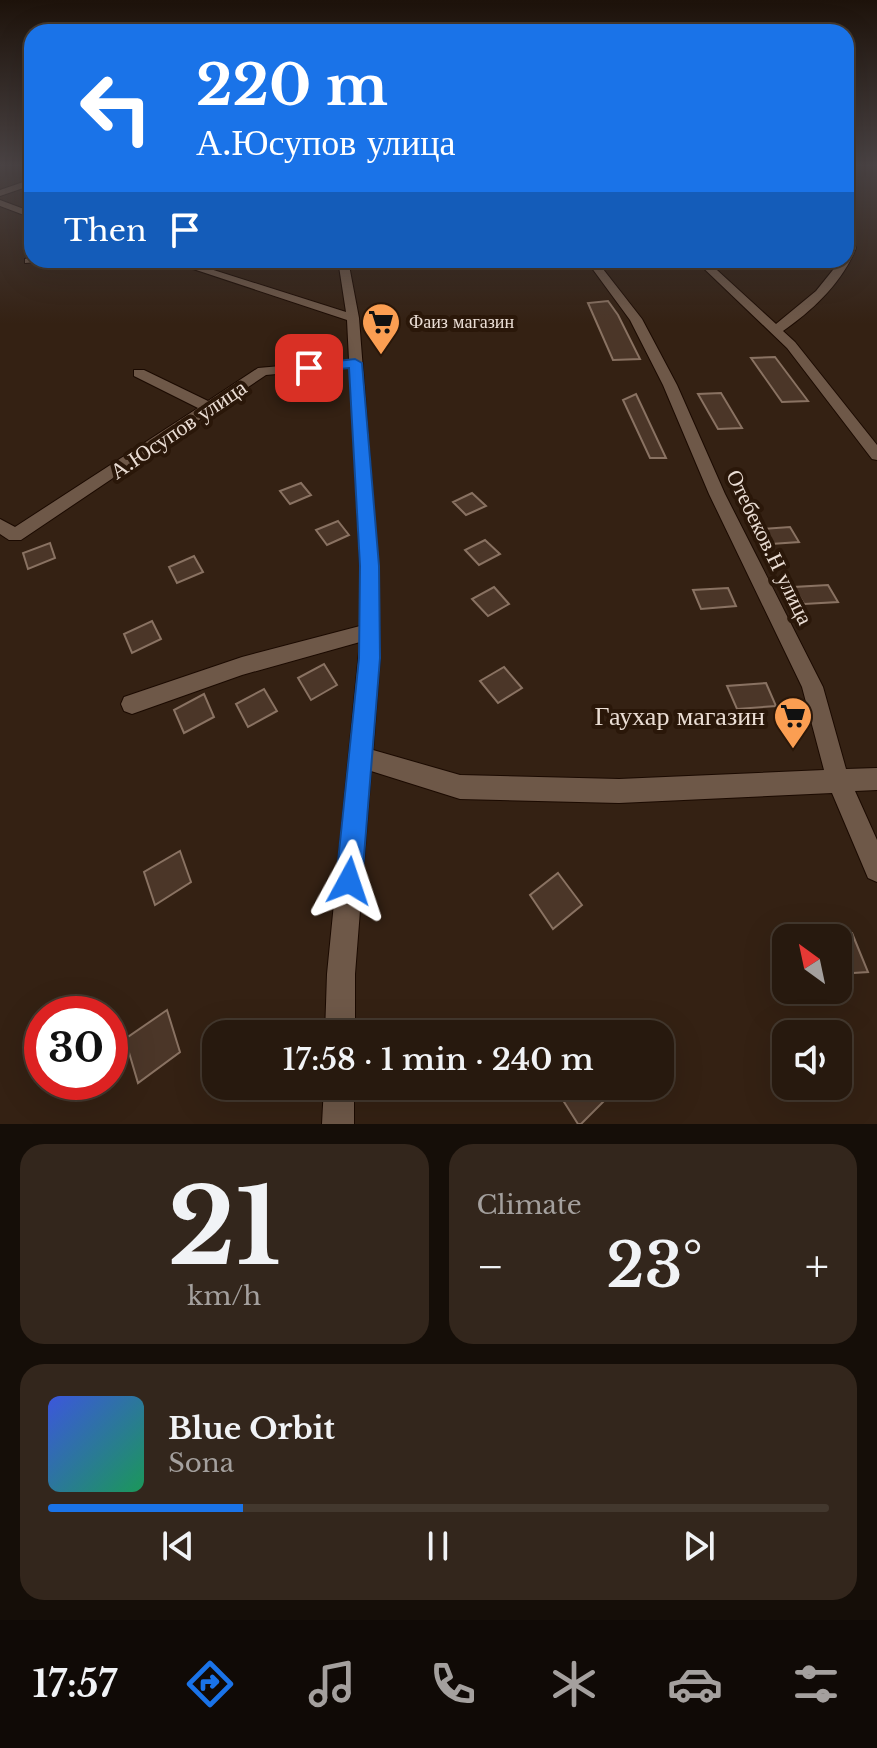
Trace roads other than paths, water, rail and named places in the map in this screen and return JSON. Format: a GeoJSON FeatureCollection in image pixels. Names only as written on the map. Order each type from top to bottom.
{"type":"FeatureCollection","features":[{"type":"Feature","properties":{"kind":"street"},"geometry":{"type":"LineString","coordinates":[[196,268],[353,318]]}},
{"type":"Feature","properties":{"kind":"street"},"geometry":{"type":"LineString","coordinates":[[340,1020],[341,974],[370,631],[369,566],[353,318],[344,268]]}},
{"type":"Feature","properties":{"kind":"street","name":"Отебеков.Н улица"},"geometry":{"type":"LineString","coordinates":[[597,268],[636,319],[670,385],[717,494],[812,687],[838,780],[877,869]]}},
{"type":"Feature","properties":{"kind":"street"},"geometry":{"type":"LineString","coordinates":[[709,268],[777,329],[877,455]]}},
{"type":"Feature","properties":{"kind":"street"},"geometry":{"type":"LineString","coordinates":[[777,329],[842,268]]}},
{"type":"Feature","properties":{"kind":"street","name":"А.Юсупов улица"},"geometry":{"type":"LineString","coordinates":[[5,536],[210,408],[263,371],[355,363]]}},
{"type":"Feature","properties":{"kind":"street"},"geometry":{"type":"LineString","coordinates":[[139,373],[210,408]]}},
{"type":"Feature","properties":{"kind":"street"},"geometry":{"type":"LineString","coordinates":[[132,704],[242,666],[370,631]]}},
{"type":"Feature","properties":{"kind":"street"},"geometry":{"type":"LineString","coordinates":[[360,757],[460,787],[619,791],[877,779]]}},
{"type":"Feature","properties":{"kind":"street"},"geometry":{"type":"LineString","coordinates":[[338,1124],[339,1100]]}},
{"type":"Feature","properties":{"kind":"place","name":"Фаиз магазин"},"geometry":{"type":"Point","coordinates":[381,356]}},
{"type":"Feature","properties":{"kind":"place","name":"Гаухар магазин"},"geometry":{"type":"Point","coordinates":[793,750]}}]}
